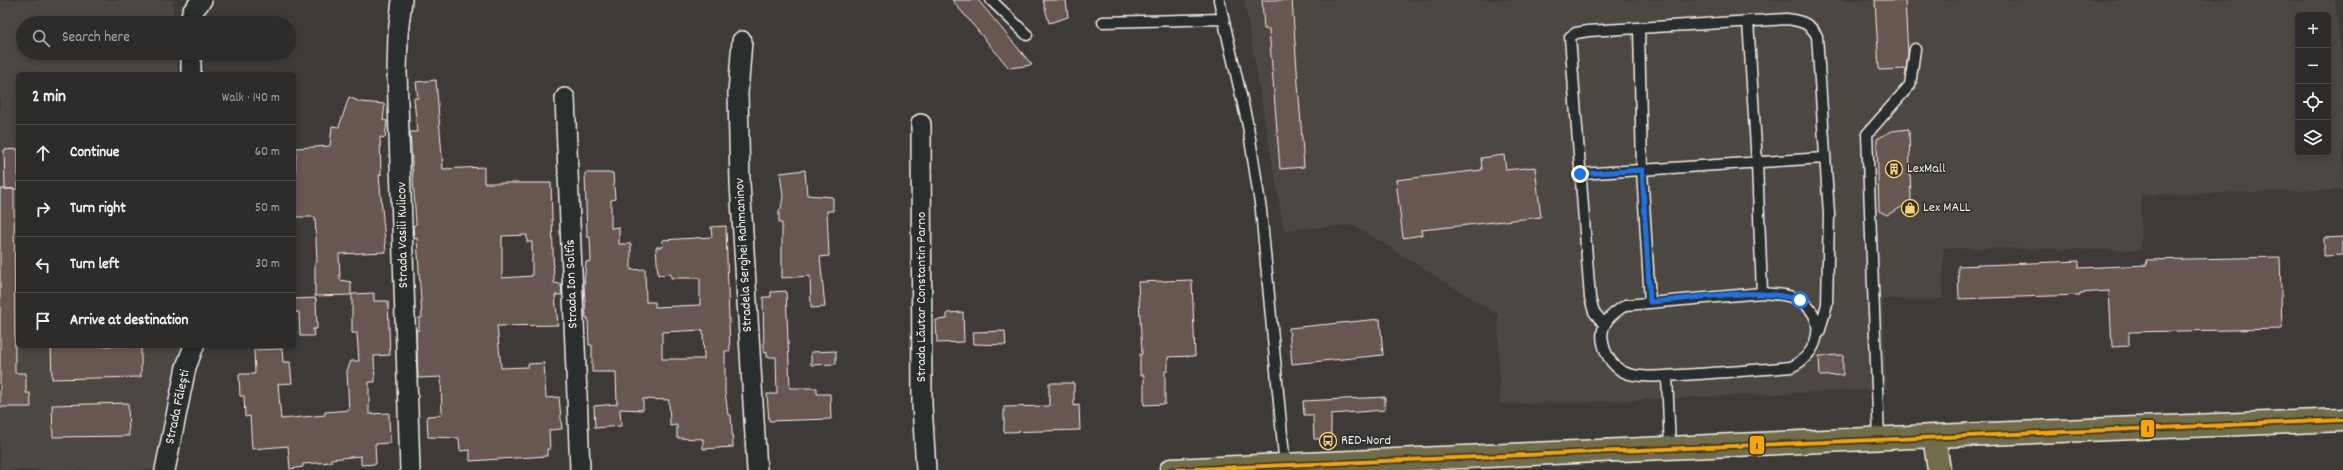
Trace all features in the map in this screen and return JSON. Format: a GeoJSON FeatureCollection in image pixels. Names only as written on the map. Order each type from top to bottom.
{"type":"FeatureCollection","features":[{"type":"Feature","properties":{"kind":"main road"},"geometry":{"type":"LineString","coordinates":[[1170,470],[1285,468],[1879,438],[2343,420]]}},
{"type":"Feature","properties":{"kind":"main road"},"geometry":{"type":"LineString","coordinates":[[1934,436],[1939,470]]}},
{"type":"Feature","properties":{"kind":"street"},"geometry":{"type":"LineString","coordinates":[[191,16],[192,12],[202,0]]}},
{"type":"Feature","properties":{"kind":"street","name":"Strada Vasili Kulicov"},"geometry":{"type":"LineString","coordinates":[[402,0],[398,34],[397,72],[410,470]]}},
{"type":"Feature","properties":{"kind":"street","name":"Stradela Serghei Rahmaninov"},"geometry":{"type":"LineString","coordinates":[[742,41],[738,93],[740,184],[757,470]]}},
{"type":"Feature","properties":{"kind":"street"},"geometry":{"type":"LineString","coordinates":[[191,60],[191,72]]}},
{"type":"Feature","properties":{"kind":"street","name":"Strada Ion Soltîs"},"geometry":{"type":"LineString","coordinates":[[565,98],[580,470]]}},
{"type":"Feature","properties":{"kind":"street","name":"Strada Lăutar Constantin Parno"},"geometry":{"type":"LineString","coordinates":[[921,124],[922,405],[926,470]]}},
{"type":"Feature","properties":{"kind":"street","name":"Strada Fălești"},"geometry":{"type":"LineString","coordinates":[[165,470],[186,367],[193,348]]}},
{"type":"Feature","properties":{"kind":"lane"},"geometry":{"type":"LineString","coordinates":[[990,0],[1027,34]]}},
{"type":"Feature","properties":{"kind":"lane"},"geometry":{"type":"LineString","coordinates":[[1219,0],[1248,126],[1261,210],[1285,468]]}},
{"type":"Feature","properties":{"kind":"lane"},"geometry":{"type":"LineString","coordinates":[[1103,22],[1223,19]]}},
{"type":"Feature","properties":{"kind":"lane"},"geometry":{"type":"LineString","coordinates":[[1604,324],[1594,312],[1590,298],[1570,37],[1576,32],[1588,31],[1787,19],[1804,22],[1813,29],[1817,36],[1828,214],[1827,304],[1819,333],[1813,349],[1807,357],[1791,367],[1667,376],[1629,374],[1616,368],[1605,352],[1602,335],[1604,324],[1613,313],[1626,305],[1762,293],[1784,295],[1800,300],[1814,312],[1819,333]]}},
{"type":"Feature","properties":{"kind":"lane"},"geometry":{"type":"LineString","coordinates":[[1748,21],[1757,162],[1762,293]]}},
{"type":"Feature","properties":{"kind":"lane"},"geometry":{"type":"LineString","coordinates":[[1639,28],[1642,170],[1650,302]]}},
{"type":"Feature","properties":{"kind":"lane"},"geometry":{"type":"LineString","coordinates":[[1879,438],[1867,134],[1910,85],[1915,49]]}},
{"type":"Feature","properties":{"kind":"lane"},"geometry":{"type":"LineString","coordinates":[[1580,174],[1824,158]]}},
{"type":"Feature","properties":{"kind":"lane"},"geometry":{"type":"LineString","coordinates":[[1667,376],[1670,448]]}},
{"type":"Feature","properties":{"kind":"shaded area"},"geometry":{"type":"Polygon","coordinates":[[[0,0],[173,0],[174,16],[16,16],[16,60],[177,60],[178,72],[16,72],[16,348],[184,348],[174,397],[164,470],[0,470],[0,0]]]}},
{"type":"Feature","properties":{"kind":"shaded area"},"geometry":{"type":"Polygon","coordinates":[[[1244,0],[2335,0],[2343,71],[2343,190],[2141,195],[2141,250],[1944,248],[1942,299],[1883,299],[1887,389],[1590,402],[1500,404],[1498,315],[1354,225],[1284,230],[1244,0]]]}},
{"type":"Feature","properties":{"kind":"building"},"geometry":{"type":"Polygon","coordinates":[[[952,0],[978,0],[1032,65],[1009,68],[952,0]]]}},
{"type":"Feature","properties":{"kind":"building"},"geometry":{"type":"Polygon","coordinates":[[[1043,0],[1066,0],[1068,17],[1049,23],[1043,0]]]}},
{"type":"Feature","properties":{"kind":"building"},"geometry":{"type":"Polygon","coordinates":[[[1262,0],[1292,0],[1304,167],[1280,169],[1269,29],[1264,29],[1262,0]]]}},
{"type":"Feature","properties":{"kind":"building"},"geometry":{"type":"Polygon","coordinates":[[[1875,0],[1905,0],[1908,54],[1906,69],[1879,70],[1875,0]]]}},
{"type":"Feature","properties":{"kind":"building"},"geometry":{"type":"Polygon","coordinates":[[[436,80],[443,169],[484,167],[484,183],[551,183],[554,283],[561,284],[562,295],[555,295],[558,325],[497,326],[501,368],[528,367],[528,364],[544,363],[546,398],[559,397],[562,429],[549,430],[550,449],[547,449],[547,456],[470,461],[470,450],[460,451],[459,438],[428,437],[427,416],[442,415],[441,377],[418,378],[416,330],[419,330],[419,318],[422,318],[417,238],[414,239],[413,226],[416,224],[410,132],[417,132],[414,98],[418,98],[416,82],[436,80]],[[527,235],[502,236],[502,278],[532,276],[532,242],[527,242],[527,235]]]}},
{"type":"Feature","properties":{"kind":"building"},"geometry":{"type":"Polygon","coordinates":[[[349,97],[360,102],[385,104],[383,120],[387,121],[385,138],[380,137],[381,175],[379,175],[386,252],[339,254],[340,280],[351,282],[351,295],[315,296],[315,262],[317,262],[315,217],[296,217],[296,148],[330,146],[332,126],[339,127],[349,97]]]}},
{"type":"Feature","properties":{"kind":"building","name":"LexMall"},"geometry":{"type":"Polygon","coordinates":[[[1909,129],[1911,202],[1887,215],[1879,211],[1877,139],[1892,131],[1909,129]]]}},
{"type":"Feature","properties":{"kind":"building"},"geometry":{"type":"Polygon","coordinates":[[[16,149],[16,189],[5,189],[4,150],[16,149]]]}},
{"type":"Feature","properties":{"kind":"building"},"geometry":{"type":"Polygon","coordinates":[[[1504,155],[1506,170],[1535,167],[1541,217],[1421,230],[1422,235],[1403,238],[1396,180],[1482,170],[1481,158],[1504,155]]]}},
{"type":"Feature","properties":{"kind":"building"},"geometry":{"type":"Polygon","coordinates":[[[805,170],[807,195],[833,197],[833,211],[827,211],[829,256],[820,257],[825,307],[811,308],[810,276],[782,278],[782,223],[779,223],[779,210],[781,209],[783,196],[780,173],[805,170]]]}},
{"type":"Feature","properties":{"kind":"building"},"geometry":{"type":"Polygon","coordinates":[[[585,173],[613,173],[615,199],[611,200],[611,228],[619,227],[619,244],[631,244],[631,270],[645,269],[646,302],[655,302],[655,307],[700,305],[700,278],[671,278],[671,274],[658,275],[656,247],[663,247],[662,240],[712,237],[711,227],[726,226],[730,351],[725,351],[725,391],[728,415],[731,415],[733,447],[703,449],[703,439],[677,438],[677,425],[670,426],[669,400],[643,399],[643,410],[620,409],[621,426],[595,428],[594,406],[617,404],[616,372],[592,372],[592,345],[589,345],[588,318],[586,318],[584,285],[586,262],[591,261],[590,237],[587,237],[585,173]],[[703,330],[662,332],[662,359],[704,359],[703,330]]]}},
{"type":"Feature","properties":{"kind":"building"},"geometry":{"type":"Polygon","coordinates":[[[0,189],[14,189],[15,373],[26,373],[26,393],[30,393],[31,407],[0,407],[0,189]]]}},
{"type":"Feature","properties":{"kind":"building"},"geometry":{"type":"Polygon","coordinates":[[[2343,237],[2343,255],[2324,256],[2324,238],[2343,237]]]}},
{"type":"Feature","properties":{"kind":"building"},"geometry":{"type":"Polygon","coordinates":[[[2280,257],[2282,329],[2129,332],[2129,346],[2112,347],[2109,291],[2080,293],[2080,295],[1959,299],[1958,266],[2079,261],[2079,268],[2147,265],[2146,260],[2280,257]]]}},
{"type":"Feature","properties":{"kind":"building"},"geometry":{"type":"Polygon","coordinates":[[[1192,280],[1195,356],[1168,357],[1168,371],[1165,371],[1165,404],[1144,405],[1144,375],[1140,375],[1140,354],[1142,354],[1138,282],[1192,280]]]}},
{"type":"Feature","properties":{"kind":"building"},"geometry":{"type":"Polygon","coordinates":[[[786,291],[790,388],[817,388],[817,394],[830,394],[831,419],[769,421],[767,394],[777,394],[776,357],[767,357],[767,352],[764,353],[763,297],[771,297],[771,292],[786,291]]]}},
{"type":"Feature","properties":{"kind":"building"},"geometry":{"type":"Polygon","coordinates":[[[374,293],[374,301],[388,301],[390,355],[374,356],[375,382],[369,382],[369,414],[389,413],[390,443],[375,444],[376,464],[361,465],[361,456],[331,459],[331,462],[303,464],[303,467],[290,469],[288,446],[252,449],[250,416],[245,417],[244,396],[240,396],[239,374],[255,374],[254,350],[282,349],[283,362],[290,362],[292,383],[278,384],[281,419],[325,415],[325,412],[349,410],[347,371],[351,361],[359,361],[357,333],[352,333],[352,294],[374,293]]]}},
{"type":"Feature","properties":{"kind":"building"},"geometry":{"type":"Polygon","coordinates":[[[316,298],[317,329],[313,329],[314,336],[300,336],[299,312],[296,312],[296,299],[316,298]]]}},
{"type":"Feature","properties":{"kind":"building"},"geometry":{"type":"Polygon","coordinates":[[[963,312],[964,342],[937,343],[936,320],[947,319],[947,313],[963,312]]]}},
{"type":"Feature","properties":{"kind":"building"},"geometry":{"type":"Polygon","coordinates":[[[1380,319],[1383,355],[1292,364],[1289,328],[1380,319]]]}},
{"type":"Feature","properties":{"kind":"building"},"geometry":{"type":"Polygon","coordinates":[[[1005,331],[1006,345],[974,344],[973,332],[1005,331]]]}},
{"type":"Feature","properties":{"kind":"building"},"geometry":{"type":"Polygon","coordinates":[[[51,348],[141,348],[141,377],[52,379],[51,348]]]}},
{"type":"Feature","properties":{"kind":"building"},"geometry":{"type":"Polygon","coordinates":[[[836,351],[836,364],[811,365],[811,352],[836,351]]]}},
{"type":"Feature","properties":{"kind":"building"},"geometry":{"type":"Polygon","coordinates":[[[1843,355],[1843,375],[1820,376],[1819,356],[1843,355]]]}},
{"type":"Feature","properties":{"kind":"building"},"geometry":{"type":"Polygon","coordinates":[[[1049,383],[1074,383],[1074,406],[1079,405],[1080,430],[1004,432],[1004,407],[1049,406],[1049,383]]]}},
{"type":"Feature","properties":{"kind":"building"},"geometry":{"type":"Polygon","coordinates":[[[1385,397],[1385,410],[1331,414],[1331,439],[1314,439],[1313,415],[1304,415],[1303,401],[1385,397]]]}},
{"type":"Feature","properties":{"kind":"building"},"geometry":{"type":"Polygon","coordinates":[[[128,403],[129,436],[53,437],[52,405],[128,403]]]}},
{"type":"Feature","properties":{"kind":"transit line","name":"1"},"geometry":{"type":"LineString","coordinates":[[1171,470],[2343,420]]}},
{"type":"Feature","properties":{"kind":"place","name":"LexMall"},"geometry":{"type":"Point","coordinates":[1894,169]}},
{"type":"Feature","properties":{"kind":"place","name":"Lex MALL"},"geometry":{"type":"Point","coordinates":[1910,208]}},
{"type":"Feature","properties":{"kind":"place","name":"RED-Nord"},"geometry":{"type":"Point","coordinates":[1328,441]}},
{"type":"Feature","properties":{"kind":"route"},"geometry":{"type":"LineString","coordinates":[[1580,174],[1642,170],[1650,302],[1762,293],[1784,295],[1800,300]]}}]}
